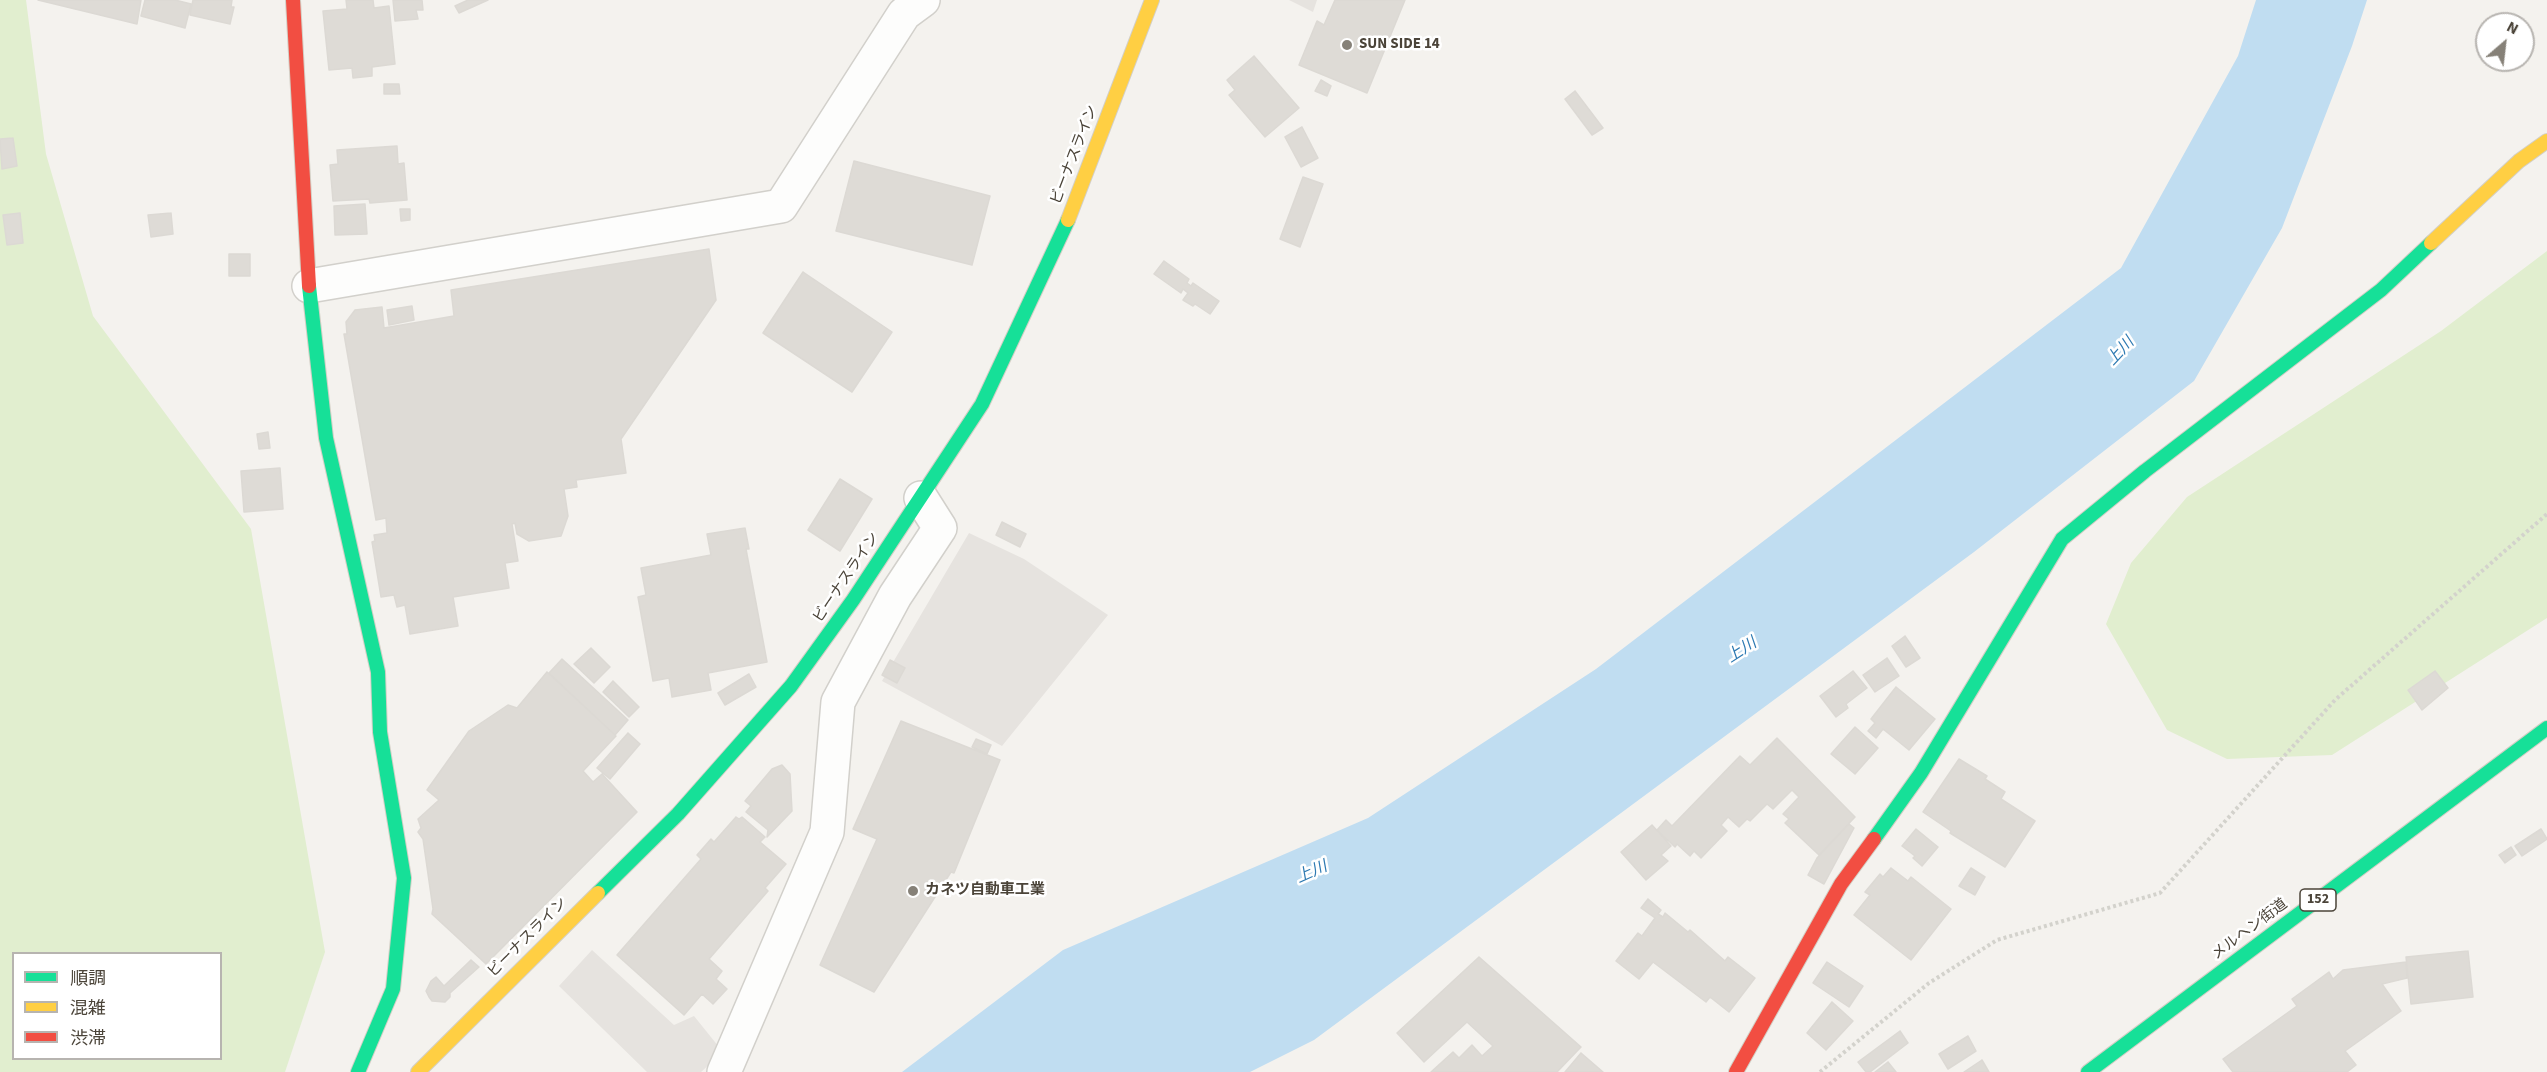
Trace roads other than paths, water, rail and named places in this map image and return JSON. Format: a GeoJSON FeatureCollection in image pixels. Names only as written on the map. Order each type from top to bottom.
{"type":"FeatureCollection","features":[{"type":"Feature","properties":{"kind":"main road"},"geometry":{"type":"LineString","coordinates":[[293,0],[309,286],[326,438],[378,672],[380,732],[404,878],[393,989],[358,1072]]}},
{"type":"Feature","properties":{"kind":"main road","name":"ビーナスライン"},"geometry":{"type":"LineString","coordinates":[[418,1072],[678,814],[756,729],[791,686],[854,600],[982,404],[1063,233],[1152,0]]}},
{"type":"Feature","properties":{"kind":"main road"},"geometry":{"type":"LineString","coordinates":[[1736,1072],[1841,884],[1922,773],[2062,539],[2145,471],[2381,290],[2519,161],[2547,141]]}},
{"type":"Feature","properties":{"kind":"main road","name":"メルヘン街道"},"geometry":{"type":"LineString","coordinates":[[2088,1072],[2547,728]]}},
{"type":"Feature","properties":{"kind":"street"},"geometry":{"type":"LineString","coordinates":[[309,286],[781,206],[904,15],[923,0]]}},
{"type":"Feature","properties":{"kind":"street"},"geometry":{"type":"LineString","coordinates":[[724,1072],[827,832],[838,702],[895,596],[940,528],[921,498]]}},
{"type":"Feature","properties":{"kind":"water","name":"上川"},"geometry":{"type":"Polygon","coordinates":[[[2256,0],[2367,0],[2352,46],[2282,228],[2194,381],[1974,552],[1314,1040],[1250,1072],[902,1072],[1063,950],[1368,818],[1596,669],[2121,268],[2238,56],[2256,0]]]}},
{"type":"Feature","properties":{"kind":"place","name":"SUN SIDE 14"},"geometry":{"type":"Point","coordinates":[1347,45]}},
{"type":"Feature","properties":{"kind":"place","name":"カネツ自動車工業"},"geometry":{"type":"Point","coordinates":[913,891]}}]}
